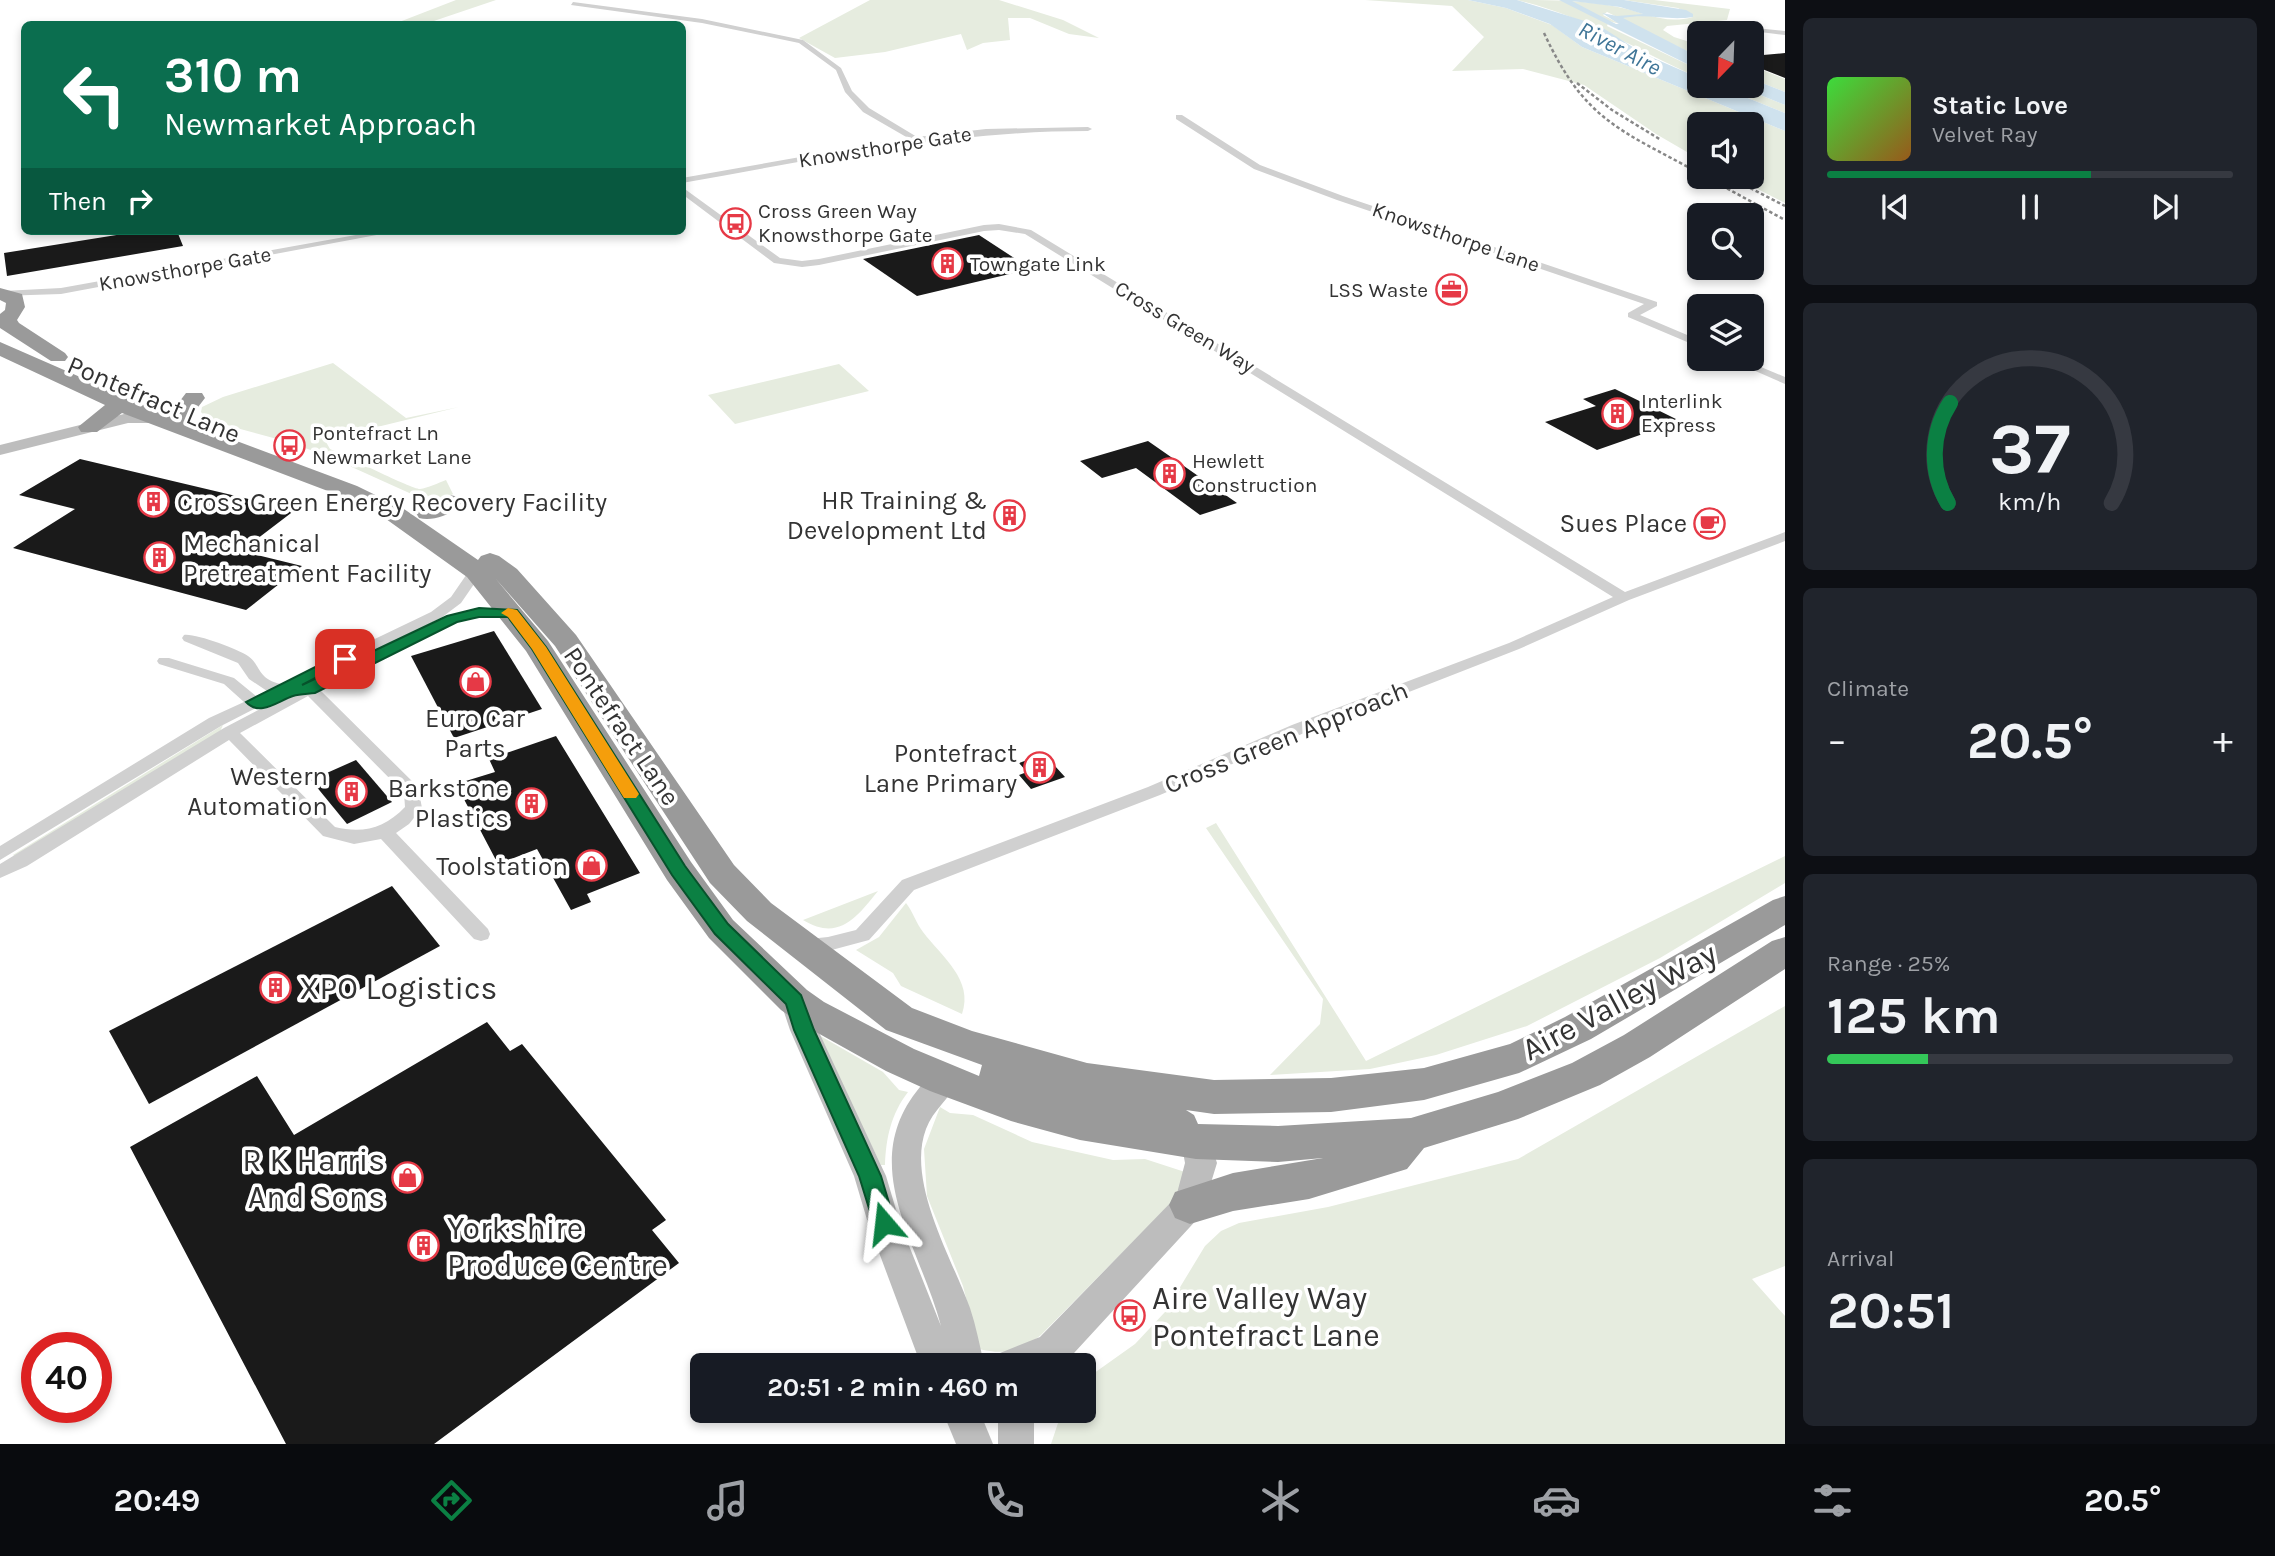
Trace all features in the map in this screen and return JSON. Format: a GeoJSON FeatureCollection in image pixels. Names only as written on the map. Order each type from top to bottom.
{"type":"FeatureCollection","features":[{"type":"Feature","properties":{"kind":"highway","name":"Pontefract Lane"},"geometry":{"type":"LineString","coordinates":[[5,307],[11,327],[66,362],[133,396],[189,407],[439,508],[508,575],[557,631],[722,874],[759,912],[899,1020],[914,1040],[969,1066],[1011,1104],[1080,1123],[1196,1141]]}},
{"type":"Feature","properties":{"kind":"highway","name":"Pontefract Lane"},"geometry":{"type":"LineString","coordinates":[[0,348],[151,418],[349,491],[395,514],[476,571],[538,647],[679,871],[721,929],[794,1000],[900,1060],[1087,1079],[1196,1095]]}},
{"type":"Feature","properties":{"kind":"highway"},"geometry":{"type":"LineString","coordinates":[[89,427],[110,414],[117,403]]}},
{"type":"Feature","properties":{"kind":"highway","name":"Aire Valley Way"},"geometry":{"type":"LineString","coordinates":[[1196,1095],[1331,1095],[1384,1089],[1424,1084],[1519,1057],[1578,1028],[1785,909]]}},
{"type":"Feature","properties":{"kind":"highway","name":"Aire Valley Way"},"geometry":{"type":"LineString","coordinates":[[1196,1141],[1278,1144],[1412,1135],[1504,1107],[1586,1074],[1637,1046],[1785,951]]}},
{"type":"Feature","properties":{"kind":"highway"},"geometry":{"type":"LineString","coordinates":[[1190,1205],[1233,1192],[1309,1181],[1393,1156],[1412,1135]]}},
{"type":"Feature","properties":{"kind":"street"},"geometry":{"type":"LineString","coordinates":[[573,4],[702,21],[801,41],[839,69],[849,92],[866,110],[915,139]]}},
{"type":"Feature","properties":{"kind":"street"},"geometry":{"type":"LineString","coordinates":[[1764,31],[1785,33]]}},
{"type":"Feature","properties":{"kind":"street","name":"Knowsthorpe Lane"},"geometry":{"type":"LineString","coordinates":[[1179,117],[1256,167],[1653,304],[1632,315],[1687,339]]}},
{"type":"Feature","properties":{"kind":"street","name":"Knowsthorpe Gate"},"geometry":{"type":"LineString","coordinates":[[686,180],[915,139],[1038,127],[1088,128]]}},
{"type":"Feature","properties":{"kind":"street","name":"Cross Green Way"},"geometry":{"type":"LineString","coordinates":[[686,192],[777,261],[790,263],[819,262],[984,228],[999,227],[1028,232],[1624,597]]}},
{"type":"Feature","properties":{"kind":"street","name":"Knowsthorpe Gate"},"geometry":{"type":"LineString","coordinates":[[5,307],[61,291],[371,235]]}},
{"type":"Feature","properties":{"kind":"street","name":"Knowsthorpe Gate"},"geometry":{"type":"LineString","coordinates":[[5,307],[61,291]]}},
{"type":"Feature","properties":{"kind":"street"},"geometry":{"type":"LineString","coordinates":[[1761,371],[1785,381]]}},
{"type":"Feature","properties":{"kind":"street"},"geometry":{"type":"LineString","coordinates":[[0,450],[128,418],[151,418]]}},
{"type":"Feature","properties":{"kind":"street","name":"Cross Green Approach"},"geometry":{"type":"LineString","coordinates":[[800,946],[828,944],[862,935],[908,885],[1154,791],[1298,729],[1514,646],[1624,597],[1785,536]]}},
{"type":"Feature","properties":{"kind":"street"},"geometry":{"type":"LineString","coordinates":[[3,865],[238,710],[436,615],[456,600],[476,571]]}},
{"type":"Feature","properties":{"kind":"street"},"geometry":{"type":"LineString","coordinates":[[3,865],[230,732],[310,689],[452,619],[479,612],[512,613]]}},
{"type":"Feature","properties":{"kind":"street"},"geometry":{"type":"LineString","coordinates":[[189,638],[244,660],[252,676],[272,688],[282,689]]}},
{"type":"Feature","properties":{"kind":"street"},"geometry":{"type":"LineString","coordinates":[[164,661],[229,681],[254,702],[267,703],[291,691],[310,689]]}},
{"type":"Feature","properties":{"kind":"street"},"geometry":{"type":"LineString","coordinates":[[230,732],[329,832],[354,838],[385,832],[403,820],[414,808],[412,791],[310,689]]}},
{"type":"Feature","properties":{"kind":"street"},"geometry":{"type":"LineString","coordinates":[[230,732],[238,710]]}},
{"type":"Feature","properties":{"kind":"street"},"geometry":{"type":"LineString","coordinates":[[385,832],[481,934]]}},
{"type":"Feature","properties":{"kind":"street","name":"Pontefract Lane"},"geometry":{"type":"LineString","coordinates":[[794,1000],[804,1030],[870,1176],[884,1223],[950,1353]]}},
{"type":"Feature","properties":{"kind":"street"},"geometry":{"type":"LineString","coordinates":[[955,1353],[953,1310],[916,1207],[905,1164],[908,1134],[920,1108],[969,1066]]}},
{"type":"Feature","properties":{"kind":"street"},"geometry":{"type":"LineString","coordinates":[[1052,1353],[1190,1205],[1201,1163],[1196,1141]]}},
{"type":"Feature","properties":{"kind":"street"},"geometry":{"type":"LineString","coordinates":[[1016,1423],[1016,1444]]}},
{"type":"Feature","properties":{"kind":"shaded area"},"geometry":{"type":"Polygon","coordinates":[[[456,0],[496,0],[434,21],[402,21],[456,0]]]}},
{"type":"Feature","properties":{"kind":"shaded area"},"geometry":{"type":"Polygon","coordinates":[[[870,0],[999,0],[1063,20],[1099,38],[1069,34],[1030,18],[1008,18],[1010,40],[983,43],[967,50],[961,34],[885,52],[835,58],[799,38],[870,0]]]}},
{"type":"Feature","properties":{"kind":"shaded area"},"geometry":{"type":"Polygon","coordinates":[[[1365,0],[1468,0],[1506,8],[1552,25],[1582,47],[1687,90],[1687,98],[1705,98],[1739,112],[1687,112],[1687,152],[1584,85],[1523,69],[1452,71],[1484,37],[1452,6],[1365,0]]]}},
{"type":"Feature","properties":{"kind":"shaded area"},"geometry":{"type":"Polygon","coordinates":[[[1517,0],[1593,3],[1673,20],[1693,17],[1678,8],[1624,0],[1654,0],[1730,9],[1727,20],[1687,21],[1687,24],[1667,26],[1663,30],[1687,41],[1687,51],[1607,12],[1603,15],[1620,24],[1609,21],[1607,26],[1687,64],[1687,72],[1587,24],[1517,0]]]}},
{"type":"Feature","properties":{"kind":"shaded area"},"geometry":{"type":"Polygon","coordinates":[[[1764,71],[1785,79],[1785,92],[1764,84],[1764,71]]]}},
{"type":"Feature","properties":{"kind":"shaded area"},"geometry":{"type":"Polygon","coordinates":[[[1764,97],[1785,105],[1785,113],[1748,98],[1764,97]]]}},
{"type":"Feature","properties":{"kind":"shaded area"},"geometry":{"type":"Polygon","coordinates":[[[1764,122],[1785,131],[1785,203],[1758,189],[1764,189],[1764,122]]]}},
{"type":"Feature","properties":{"kind":"shaded area"},"geometry":{"type":"Polygon","coordinates":[[[333,363],[406,418],[459,407],[328,439],[326,442],[330,449],[414,488],[420,489],[446,480],[453,494],[445,499],[427,501],[334,459],[292,443],[233,427],[205,417],[201,412],[202,407],[223,397],[333,363]]]}},
{"type":"Feature","properties":{"kind":"shaded area"},"geometry":{"type":"Polygon","coordinates":[[[839,364],[869,391],[735,424],[708,395],[839,364]]]}},
{"type":"Feature","properties":{"kind":"shaded area"},"geometry":{"type":"Polygon","coordinates":[[[223,725],[218,736],[16,857],[13,855],[223,725]]]}},
{"type":"Feature","properties":{"kind":"shaded area"},"geometry":{"type":"Polygon","coordinates":[[[1216,823],[1366,1061],[1785,856],[1785,883],[1660,958],[1527,1026],[1436,1055],[1370,1069],[1270,1075],[1320,1024],[1323,999],[1206,828],[1216,823]]]}},
{"type":"Feature","properties":{"kind":"shaded area"},"geometry":{"type":"Polygon","coordinates":[[[878,891],[846,924],[827,928],[803,920],[878,891]]]}},
{"type":"Feature","properties":{"kind":"shaded area"},"geometry":{"type":"Polygon","coordinates":[[[906,903],[921,929],[960,980],[965,1002],[962,1014],[901,986],[893,973],[856,950],[879,937],[906,903]]]}},
{"type":"Feature","properties":{"kind":"shaded area"},"geometry":{"type":"Polygon","coordinates":[[[1785,1006],[1785,1266],[1752,1279],[1785,1316],[1785,1444],[1051,1444],[1058,1423],[1096,1423],[1096,1372],[1135,1344],[1165,1312],[1205,1246],[1221,1231],[1239,1223],[1328,1207],[1518,1159],[1785,1006]]]}},
{"type":"Feature","properties":{"kind":"shaded area"},"geometry":{"type":"Polygon","coordinates":[[[817,1034],[883,1072],[899,1090],[908,1092],[890,1127],[885,1165],[881,1165],[817,1034]]]}},
{"type":"Feature","properties":{"kind":"shaded area"},"geometry":{"type":"Polygon","coordinates":[[[940,1107],[950,1113],[973,1115],[1032,1142],[1113,1160],[1145,1159],[1185,1172],[1181,1188],[1172,1202],[1041,1335],[1012,1351],[979,1349],[963,1286],[927,1196],[924,1149],[940,1107]]]}},
{"type":"Feature","properties":{"kind":"water","name":"River Aire"},"geometry":{"type":"Polygon","coordinates":[[[1468,0],[1517,0],[1592,24],[1584,25],[1603,28],[1642,53],[1687,73],[1687,90],[1582,47],[1550,24],[1506,8],[1468,0]]]}},
{"type":"Feature","properties":{"kind":"water"},"geometry":{"type":"Polygon","coordinates":[[[1559,0],[1624,0],[1686,10],[1693,14],[1693,17],[1623,18],[1687,51],[1687,64],[1559,0]],[[1572,1],[1616,24],[1619,24],[1602,13],[1617,16],[1643,14],[1620,7],[1572,1]]]}},
{"type":"Feature","properties":{"kind":"water"},"geometry":{"type":"Polygon","coordinates":[[[1764,84],[1785,92],[1785,105],[1764,97],[1764,84]]]}},
{"type":"Feature","properties":{"kind":"water","name":"River Aire"},"geometry":{"type":"Polygon","coordinates":[[[1705,98],[1748,98],[1785,113],[1785,131],[1764,122],[1764,112],[1739,112],[1705,98]]]}},
{"type":"Feature","properties":{"kind":"building"},"geometry":{"type":"Polygon","coordinates":[[[1785,53],[1785,78],[1764,70],[1764,55],[1785,53]]]}},
{"type":"Feature","properties":{"kind":"building"},"geometry":{"type":"Polygon","coordinates":[[[116,235],[179,235],[183,246],[7,276],[4,253],[116,235]]]}},
{"type":"Feature","properties":{"kind":"building","name":"Towngate Link"},"geometry":{"type":"Polygon","coordinates":[[[979,235],[1031,269],[917,296],[863,259],[979,235]]]}},
{"type":"Feature","properties":{"kind":"building","name":"Interlink Express"},"geometry":{"type":"Polygon","coordinates":[[[1615,389],[1680,421],[1597,450],[1545,422],[1596,406],[1583,399],[1615,389]]]}},
{"type":"Feature","properties":{"kind":"building","name":"Hewlett Construction"},"geometry":{"type":"Polygon","coordinates":[[[1148,441],[1237,503],[1200,515],[1136,468],[1102,478],[1080,461],[1148,441]]]}},
{"type":"Feature","properties":{"kind":"building"},"geometry":{"type":"Polygon","coordinates":[[[80,459],[295,510],[241,551],[302,566],[246,610],[13,548],[75,509],[19,495],[80,459]]]}},
{"type":"Feature","properties":{"kind":"building","name":"Euro Car Parts"},"geometry":{"type":"Polygon","coordinates":[[[494,631],[542,709],[454,738],[411,656],[494,631]]]}},
{"type":"Feature","properties":{"kind":"building","name":"Barkstone Plastics"},"geometry":{"type":"Polygon","coordinates":[[[556,736],[640,873],[587,894],[591,902],[571,910],[537,849],[498,864],[456,784],[495,772],[489,759],[556,736]]]}},
{"type":"Feature","properties":{"kind":"building","name":"Pontefract Lane Primary"},"geometry":{"type":"Polygon","coordinates":[[[1044,754],[1065,777],[1031,789],[1019,775],[1027,772],[1019,763],[1044,754]]]}},
{"type":"Feature","properties":{"kind":"building","name":"Western Automation"},"geometry":{"type":"Polygon","coordinates":[[[356,760],[392,802],[347,824],[311,780],[356,760]]]}},
{"type":"Feature","properties":{"kind":"building","name":"XPO Logistics"},"geometry":{"type":"Polygon","coordinates":[[[392,886],[440,946],[149,1104],[109,1031],[392,886]]]}},
{"type":"Feature","properties":{"kind":"building","name":"Yorkshire Produce Centre"},"geometry":{"type":"Polygon","coordinates":[[[487,1022],[510,1051],[522,1044],[666,1220],[652,1230],[679,1263],[434,1444],[286,1444],[130,1147],[257,1076],[294,1135],[487,1022]]]}},
{"type":"Feature","properties":{"kind":"railway"},"geometry":{"type":"LineString","coordinates":[[1544,33],[1574,86],[1590,104],[1626,133],[1687,167]]}},
{"type":"Feature","properties":{"kind":"railway"},"geometry":{"type":"LineString","coordinates":[[1577,83],[1612,110],[1661,140]]}},
{"type":"Feature","properties":{"kind":"railway"},"geometry":{"type":"LineString","coordinates":[[1728,189],[1785,220]]}},
{"type":"Feature","properties":{"kind":"railway"},"geometry":{"type":"LineString","coordinates":[[1752,189],[1785,206]]}},
{"type":"Feature","properties":{"kind":"slow traffic"},"geometry":{"type":"LineString","coordinates":[[508,613],[512,613],[538,647],[630,794]]}},
{"type":"Feature","properties":{"kind":"place","name":"Cross Green Way Knowsthorpe Gate"},"geometry":{"type":"Point","coordinates":[735,223]}},
{"type":"Feature","properties":{"kind":"place","name":"Towngate Link"},"geometry":{"type":"Point","coordinates":[947,264]}},
{"type":"Feature","properties":{"kind":"place","name":"LSS Waste"},"geometry":{"type":"Point","coordinates":[1451,290]}},
{"type":"Feature","properties":{"kind":"place","name":"Interlink Express"},"geometry":{"type":"Point","coordinates":[1618,413]}},
{"type":"Feature","properties":{"kind":"place","name":"Pontefract Ln Newmarket Lane"},"geometry":{"type":"Point","coordinates":[289,445]}},
{"type":"Feature","properties":{"kind":"place","name":"Hewlett Construction"},"geometry":{"type":"Point","coordinates":[1169,473]}},
{"type":"Feature","properties":{"kind":"place","name":"Cross Green Energy Recovery Facility"},"geometry":{"type":"Point","coordinates":[154,502]}},
{"type":"Feature","properties":{"kind":"place","name":"HR Training & Development Ltd"},"geometry":{"type":"Point","coordinates":[1010,515]}},
{"type":"Feature","properties":{"kind":"place","name":"Sues Place"},"geometry":{"type":"Point","coordinates":[1710,523]}},
{"type":"Feature","properties":{"kind":"place","name":"Mechanical Pretreatment Facility"},"geometry":{"type":"Point","coordinates":[160,558]}},
{"type":"Feature","properties":{"kind":"place","name":"Euro Car Parts"},"geometry":{"type":"Point","coordinates":[475,682]}},
{"type":"Feature","properties":{"kind":"place","name":"Pontefract Lane Primary"},"geometry":{"type":"Point","coordinates":[1040,768]}},
{"type":"Feature","properties":{"kind":"place","name":"Western Automation"},"geometry":{"type":"Point","coordinates":[351,791]}},
{"type":"Feature","properties":{"kind":"place","name":"Barkstone Plastics"},"geometry":{"type":"Point","coordinates":[532,803]}},
{"type":"Feature","properties":{"kind":"place","name":"Toolstation"},"geometry":{"type":"Point","coordinates":[591,866]}},
{"type":"Feature","properties":{"kind":"place","name":"XPO Logistics"},"geometry":{"type":"Point","coordinates":[276,988]}},
{"type":"Feature","properties":{"kind":"place","name":"R K Harris And Sons"},"geometry":{"type":"Point","coordinates":[408,1178]}},
{"type":"Feature","properties":{"kind":"place","name":"Yorkshire Produce Centre"},"geometry":{"type":"Point","coordinates":[424,1246]}},
{"type":"Feature","properties":{"kind":"place","name":"Aire Valley Way Pontefract Lane"},"geometry":{"type":"Point","coordinates":[1129,1316]}},
{"type":"Feature","properties":{"kind":"route"},"geometry":{"type":"LineString","coordinates":[[345,659],[254,702],[267,703],[291,691],[310,689],[452,619],[479,612],[512,613],[538,647],[679,871],[721,929],[794,1000],[804,1030],[870,1176],[884,1223]]}}]}
